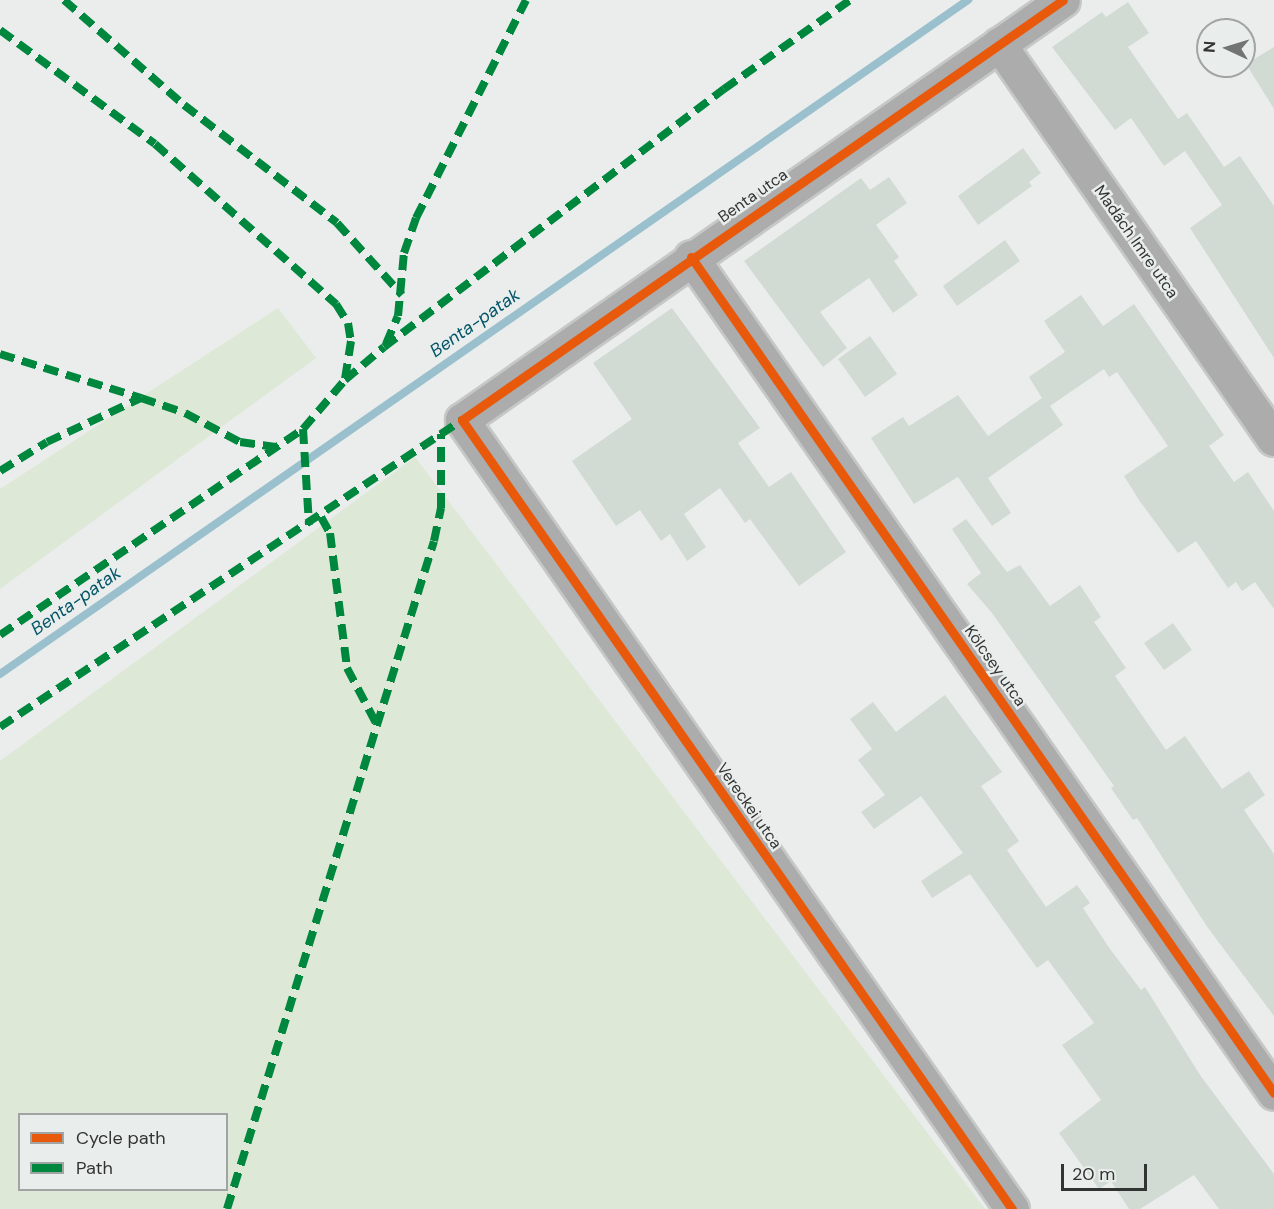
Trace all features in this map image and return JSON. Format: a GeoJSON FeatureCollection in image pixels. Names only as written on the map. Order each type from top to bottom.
{"type":"FeatureCollection","features":[{"type":"Feature","properties":{"kind":"street","name":"Benta utca"},"geometry":{"type":"LineString","coordinates":[[462,420],[691,257],[1063,0]]}},
{"type":"Feature","properties":{"kind":"street","name":"Madách Imre utca"},"geometry":{"type":"LineString","coordinates":[[999,44],[1274,439]]}},
{"type":"Feature","properties":{"kind":"street","name":"Kölcsey utca"},"geometry":{"type":"LineString","coordinates":[[691,257],[1274,1093]]}},
{"type":"Feature","properties":{"kind":"street","name":"Vereckei utca"},"geometry":{"type":"LineString","coordinates":[[462,420],[1012,1209]]}},
{"type":"Feature","properties":{"kind":"green space"},"geometry":{"type":"Polygon","coordinates":[[[278,308],[316,358],[0,589],[0,489],[278,308]]]}},
{"type":"Feature","properties":{"kind":"green space"},"geometry":{"type":"Polygon","coordinates":[[[415,457],[985,1209],[0,1209],[0,761],[415,457]]]}},
{"type":"Feature","properties":{"kind":"building"},"geometry":{"type":"Polygon","coordinates":[[[1128,2],[1149,33],[1128,47],[1178,119],[1187,113],[1224,167],[1240,156],[1274,206],[1274,358],[1190,228],[1222,205],[1185,151],[1164,166],[1131,118],[1115,130],[1052,47],[1102,12],[1106,17],[1128,2]]]}},
{"type":"Feature","properties":{"kind":"building"},"geometry":{"type":"Polygon","coordinates":[[[1274,47],[1274,109],[1255,78],[1256,58],[1274,47]]]}},
{"type":"Feature","properties":{"kind":"building"},"geometry":{"type":"Polygon","coordinates":[[[1023,148],[1041,173],[1029,182],[1032,186],[978,225],[958,196],[1023,148]]]}},
{"type":"Feature","properties":{"kind":"building"},"geometry":{"type":"Polygon","coordinates":[[[889,177],[907,203],[876,225],[899,257],[894,261],[918,295],[893,313],[869,278],[820,312],[847,348],[823,367],[744,261],[861,178],[870,190],[889,177]]]}},
{"type":"Feature","properties":{"kind":"building"},"geometry":{"type":"Polygon","coordinates":[[[1005,240],[1020,261],[957,306],[943,286],[1005,240]]]}},
{"type":"Feature","properties":{"kind":"building"},"geometry":{"type":"Polygon","coordinates":[[[1081,295],[1103,326],[1134,304],[1224,435],[1209,446],[1234,482],[1248,472],[1274,511],[1274,609],[1255,582],[1242,591],[1236,582],[1228,588],[1196,541],[1178,553],[1139,500],[1124,476],[1168,446],[1117,372],[1109,377],[1104,369],[1050,406],[1063,425],[988,478],[1011,513],[992,526],[958,477],[914,504],[871,438],[903,417],[909,426],[958,395],[988,436],[1042,398],[1029,377],[1065,352],[1044,321],[1081,295]]]}},
{"type":"Feature","properties":{"kind":"building"},"geometry":{"type":"Polygon","coordinates":[[[672,308],[760,428],[738,443],[769,487],[791,472],[846,552],[799,586],[750,519],[745,523],[720,488],[684,514],[706,547],[687,561],[670,534],[661,541],[640,510],[616,526],[572,461],[632,419],[593,363],[672,308]]]}},
{"type":"Feature","properties":{"kind":"building"},"geometry":{"type":"Polygon","coordinates":[[[870,336],[897,374],[865,397],[838,359],[870,336]]]}},
{"type":"Feature","properties":{"kind":"building"},"geometry":{"type":"Polygon","coordinates":[[[966,519],[1007,572],[1020,565],[1050,606],[1080,585],[1101,617],[1094,622],[1126,668],[1115,676],[1166,750],[1185,736],[1222,789],[1249,771],[1265,795],[1244,810],[1274,854],[1274,1016],[1208,928],[1137,818],[1133,820],[1111,788],[1114,786],[992,613],[967,584],[981,573],[952,529],[966,519]]]}},
{"type":"Feature","properties":{"kind":"building"},"geometry":{"type":"Polygon","coordinates":[[[1173,623],[1192,650],[1164,670],[1144,643],[1173,623]]]}},
{"type":"Feature","properties":{"kind":"building"},"geometry":{"type":"Polygon","coordinates":[[[945,695],[1002,772],[981,786],[1019,841],[1007,850],[1046,907],[1077,885],[1090,903],[1083,908],[1110,949],[1141,990],[1145,987],[1200,1075],[1274,1174],[1274,1209],[1219,1209],[1194,1175],[1140,1209],[1129,1209],[1111,1181],[1099,1189],[1059,1133],[1101,1100],[1062,1045],[1094,1023],[1048,960],[1037,968],[970,874],[932,898],[921,881],[963,853],[921,796],[874,829],[861,812],[885,795],[858,760],[872,749],[850,719],[873,702],[896,732],[945,695]]]}},
{"type":"Feature","properties":{"kind":"waterway","name":"Benta-patak"},"geometry":{"type":"LineString","coordinates":[[0,674],[968,0]]}},
{"type":"Feature","properties":{"kind":"marked path"},"geometry":{"type":"LineString","coordinates":[[64,0],[184,105],[337,223],[402,295]]}},
{"type":"Feature","properties":{"kind":"marked path"},"geometry":{"type":"LineString","coordinates":[[386,344],[398,316],[404,253],[416,218],[526,0]]}},
{"type":"Feature","properties":{"kind":"marked path"},"geometry":{"type":"LineString","coordinates":[[0,635],[303,429],[345,380],[384,347],[724,89],[850,0]]}},
{"type":"Feature","properties":{"kind":"marked path"},"geometry":{"type":"LineString","coordinates":[[0,30],[155,144],[336,304],[348,323],[351,341],[345,380]]}},
{"type":"Feature","properties":{"kind":"marked path"},"geometry":{"type":"LineString","coordinates":[[0,354],[141,398]]}},
{"type":"Feature","properties":{"kind":"marked path"},"geometry":{"type":"LineString","coordinates":[[0,471],[47,442],[141,398],[185,413],[240,442],[276,447]]}},
{"type":"Feature","properties":{"kind":"marked path"},"geometry":{"type":"LineString","coordinates":[[0,727],[462,420]]}},
{"type":"Feature","properties":{"kind":"marked path"},"geometry":{"type":"LineString","coordinates":[[303,429],[309,525]]}},
{"type":"Feature","properties":{"kind":"marked path"},"geometry":{"type":"LineString","coordinates":[[227,1209],[434,541],[441,508],[441,434]]}},
{"type":"Feature","properties":{"kind":"marked path"},"geometry":{"type":"LineString","coordinates":[[321,517],[330,533],[347,668],[377,725]]}},
{"type":"Feature","properties":{"kind":"cycle path"},"geometry":{"type":"LineString","coordinates":[[1012,1209],[462,420],[1063,0]]}},
{"type":"Feature","properties":{"kind":"cycle path"},"geometry":{"type":"LineString","coordinates":[[691,257],[1274,1093]]}}]}
